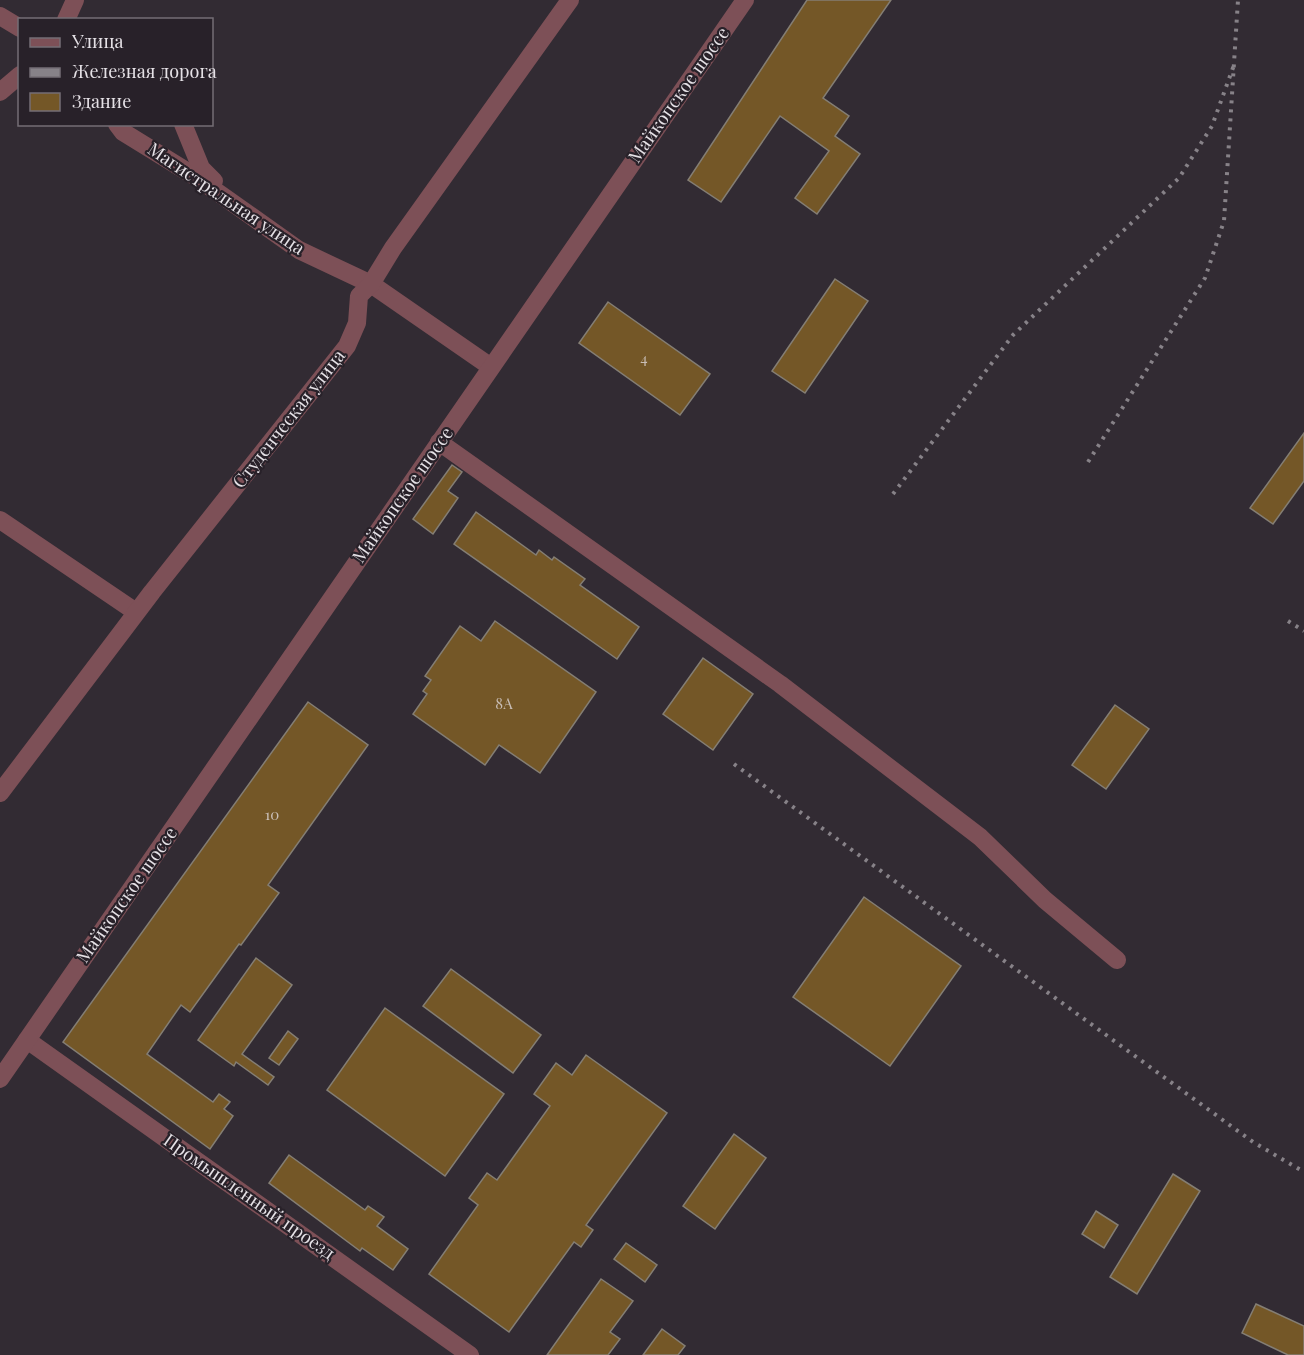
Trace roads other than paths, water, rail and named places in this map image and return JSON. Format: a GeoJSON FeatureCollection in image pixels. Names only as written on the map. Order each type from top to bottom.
{"type":"FeatureCollection","features":[{"type":"Feature","properties":{"kind":"street"},"geometry":{"type":"LineString","coordinates":[[67,18],[75,0]]}},
{"type":"Feature","properties":{"kind":"street","name":"Студенческая улица"},"geometry":{"type":"LineString","coordinates":[[0,793],[136,612],[347,346],[357,323],[359,296],[371,284],[393,248],[570,0]]}},
{"type":"Feature","properties":{"kind":"street","name":"Майкопское шоссе"},"geometry":{"type":"LineString","coordinates":[[0,1079],[745,0]]}},
{"type":"Feature","properties":{"kind":"street"},"geometry":{"type":"LineString","coordinates":[[0,16],[18,27]]}},
{"type":"Feature","properties":{"kind":"street"},"geometry":{"type":"LineString","coordinates":[[0,92],[18,77]]}},
{"type":"Feature","properties":{"kind":"street","name":"Магистральная улица"},"geometry":{"type":"LineString","coordinates":[[118,126],[123,132],[196,177],[299,250],[371,284],[491,367]]}},
{"type":"Feature","properties":{"kind":"street"},"geometry":{"type":"LineString","coordinates":[[184,126],[201,168],[242,211]]}},
{"type":"Feature","properties":{"kind":"street"},"geometry":{"type":"LineString","coordinates":[[439,442],[780,684],[980,837],[1045,900],[1116,960]]}},
{"type":"Feature","properties":{"kind":"street"},"geometry":{"type":"LineString","coordinates":[[0,520],[136,612]]}},
{"type":"Feature","properties":{"kind":"street","name":"Промышленный проезд"},"geometry":{"type":"LineString","coordinates":[[27,1040],[470,1355]]}},
{"type":"Feature","properties":{"kind":"railway"},"geometry":{"type":"LineString","coordinates":[[1088,462],[1205,278],[1224,221],[1238,0]]}},
{"type":"Feature","properties":{"kind":"railway"},"geometry":{"type":"LineString","coordinates":[[893,494],[1013,335],[1179,178],[1212,126],[1234,65]]}},
{"type":"Feature","properties":{"kind":"railway"},"geometry":{"type":"LineString","coordinates":[[1288,621],[1304,631]]}},
{"type":"Feature","properties":{"kind":"railway"},"geometry":{"type":"LineString","coordinates":[[734,764],[1253,1142],[1304,1172]]}}]}
